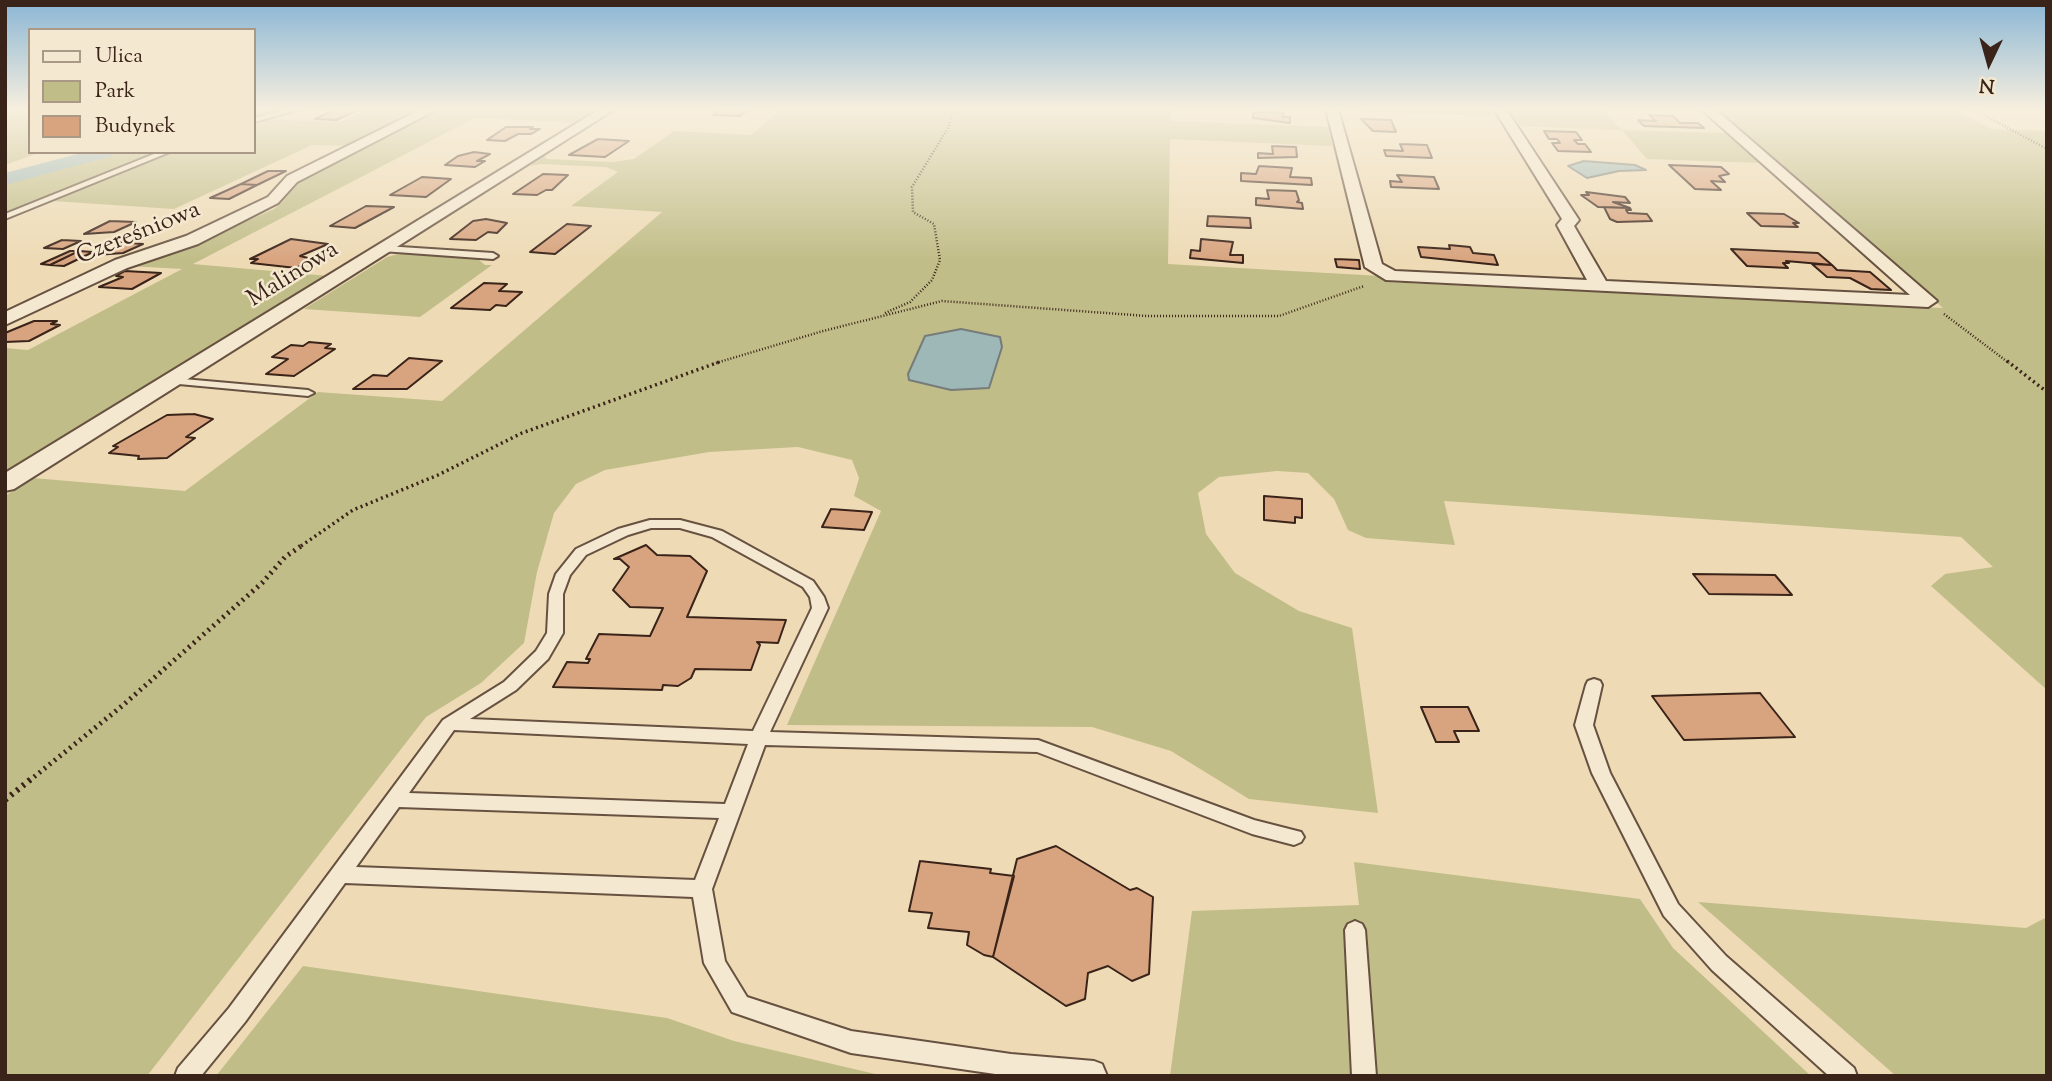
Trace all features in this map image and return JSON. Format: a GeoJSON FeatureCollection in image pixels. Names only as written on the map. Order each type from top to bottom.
{"type":"FeatureCollection","features":[{"type":"Feature","properties":{"kind":"street","name":"Czereśniowa"},"geometry":{"type":"LineString","coordinates":[[5,319],[121,264],[174,248],[204,234],[273,200],[292,180],[333,159]]}},
{"type":"Feature","properties":{"kind":"street","name":"Malinowa"},"geometry":{"type":"LineString","coordinates":[[5,484],[528,159]]}},
{"type":"Feature","properties":{"kind":"street"},"geometry":{"type":"LineString","coordinates":[[1344,159],[1372,275],[1935,306]]}},
{"type":"Feature","properties":{"kind":"street"},"geometry":{"type":"LineString","coordinates":[[1532,159],[1571,220],[1565,225],[1600,286]]}},
{"type":"Feature","properties":{"kind":"street"},"geometry":{"type":"LineString","coordinates":[[1765,159],[1935,306]]}},
{"type":"Feature","properties":{"kind":"lane"},"geometry":{"type":"LineString","coordinates":[[5,217],[148,159]]}},
{"type":"Feature","properties":{"kind":"lane"},"geometry":{"type":"LineString","coordinates":[[385,249],[493,256]]}},
{"type":"Feature","properties":{"kind":"lane"},"geometry":{"type":"LineString","coordinates":[[172,381],[308,393]]}},
{"type":"Feature","properties":{"kind":"lane"},"geometry":{"type":"LineString","coordinates":[[186,1076],[237,1015],[449,724],[510,686],[542,655],[555,633],[556,594],[563,574],[581,552],[623,532],[650,524],[680,524],[717,534],[808,584],[817,597],[820,608],[759,738],[702,889],[715,963],[740,1005],[851,1042],[1011,1065],[1094,1072],[1096,1076]]}},
{"type":"Feature","properties":{"kind":"lane"},"geometry":{"type":"LineString","coordinates":[[1594,685],[1584,725],[1601,773],[1671,910],[1719,963],[1846,1076]]}},
{"type":"Feature","properties":{"kind":"lane"},"geometry":{"type":"LineString","coordinates":[[449,724],[759,738],[1038,746],[1252,827],[1294,837]]}},
{"type":"Feature","properties":{"kind":"lane"},"geometry":{"type":"LineString","coordinates":[[395,800],[732,811]]}},
{"type":"Feature","properties":{"kind":"lane"},"geometry":{"type":"LineString","coordinates":[[340,875],[702,889]]}},
{"type":"Feature","properties":{"kind":"lane"},"geometry":{"type":"LineString","coordinates":[[1355,930],[1364,1076]]}},
{"type":"Feature","properties":{"kind":"path"},"geometry":{"type":"LineString","coordinates":[[874,318],[910,302],[932,280],[940,260],[934,224],[913,212],[912,187],[929,159]]}},
{"type":"Feature","properties":{"kind":"path"},"geometry":{"type":"LineString","coordinates":[[5,800],[132,697],[262,583],[285,557],[353,510],[438,475],[534,429],[710,365],[942,301],[1147,316],[1279,316],[1372,275]]}},
{"type":"Feature","properties":{"kind":"path"},"geometry":{"type":"LineString","coordinates":[[1935,306],[2047,392]]}},
{"type":"Feature","properties":{"kind":"green space"},"geometry":{"type":"Polygon","coordinates":[[[5,159],[20,159],[5,165],[5,159]]]}},
{"type":"Feature","properties":{"kind":"green space"},"geometry":{"type":"Polygon","coordinates":[[[72,159],[141,159],[5,214],[5,177],[72,159]]]}},
{"type":"Feature","properties":{"kind":"green space"},"geometry":{"type":"Polygon","coordinates":[[[155,159],[281,159],[174,209],[52,201],[155,159]]]}},
{"type":"Feature","properties":{"kind":"green space"},"geometry":{"type":"Polygon","coordinates":[[[340,159],[395,159],[193,264],[329,276],[5,475],[5,348],[28,350],[182,269],[129,266],[170,255],[274,209],[283,201],[293,184],[340,159]]]}},
{"type":"Feature","properties":{"kind":"green space"},"geometry":{"type":"Polygon","coordinates":[[[539,159],[612,162],[631,159],[1170,159],[1168,264],[1381,276],[1386,282],[1943,308],[1771,159],[2047,159],[2047,690],[1931,586],[1945,574],[1993,567],[1961,537],[1444,501],[1455,545],[1366,538],[1348,530],[1334,499],[1308,473],[1277,471],[1219,477],[1198,493],[1206,534],[1235,573],[1299,611],[1352,628],[1378,813],[1249,799],[1171,751],[1092,727],[787,725],[881,511],[854,496],[859,478],[852,460],[798,447],[709,452],[605,470],[576,484],[554,513],[537,572],[524,643],[481,683],[426,717],[147,1076],[5,1076],[5,496],[33,478],[185,491],[318,392],[442,401],[662,212],[571,206],[618,172],[606,167],[540,164],[530,166],[539,159]]]}},
{"type":"Feature","properties":{"kind":"green space"},"geometry":{"type":"Polygon","coordinates":[[[1660,159],[1756,159],[1760,163],[1660,159]]]}},
{"type":"Feature","properties":{"kind":"green space"},"geometry":{"type":"Polygon","coordinates":[[[401,253],[478,259],[485,265],[492,265],[420,317],[304,309],[387,257],[401,253]]]}},
{"type":"Feature","properties":{"kind":"green space"},"geometry":{"type":"Polygon","coordinates":[[[1354,862],[1640,899],[1673,948],[1811,1076],[1170,1076],[1192,911],[1359,905],[1354,862]]]}},
{"type":"Feature","properties":{"kind":"green space"},"geometry":{"type":"Polygon","coordinates":[[[1698,902],[2026,928],[2047,917],[2047,1076],[1896,1076],[1698,902]]]}},
{"type":"Feature","properties":{"kind":"green space"},"geometry":{"type":"Polygon","coordinates":[[[303,966],[667,1018],[734,1041],[884,1076],[216,1076],[303,966]]]}},
{"type":"Feature","properties":{"kind":"water"},"geometry":{"type":"Polygon","coordinates":[[[1584,161],[1635,165],[1646,170],[1619,171],[1587,178],[1568,166],[1584,161]]]}},
{"type":"Feature","properties":{"kind":"water"},"geometry":{"type":"Polygon","coordinates":[[[961,329],[1000,337],[1002,347],[989,388],[951,390],[909,380],[908,374],[925,336],[961,329]]]}},
{"type":"Feature","properties":{"kind":"building"},"geometry":{"type":"Polygon","coordinates":[[[453,159],[485,161],[475,167],[445,165],[453,159]]]}},
{"type":"Feature","properties":{"kind":"building"},"geometry":{"type":"Polygon","coordinates":[[[1669,165],[1721,167],[1729,174],[1719,176],[1725,182],[1711,181],[1721,190],[1695,189],[1669,165]]]}},
{"type":"Feature","properties":{"kind":"building"},"geometry":{"type":"Polygon","coordinates":[[[1259,166],[1292,168],[1290,177],[1311,178],[1312,185],[1241,181],[1241,173],[1256,174],[1259,166]]]}},
{"type":"Feature","properties":{"kind":"building"},"geometry":{"type":"Polygon","coordinates":[[[268,171],[286,171],[257,185],[241,184],[268,171]]]}},
{"type":"Feature","properties":{"kind":"building"},"geometry":{"type":"Polygon","coordinates":[[[543,174],[568,175],[552,190],[537,195],[513,194],[543,174]]]}},
{"type":"Feature","properties":{"kind":"building"},"geometry":{"type":"Polygon","coordinates":[[[1397,175],[1434,177],[1439,189],[1391,187],[1390,181],[1402,182],[1397,175]]]}},
{"type":"Feature","properties":{"kind":"building"},"geometry":{"type":"Polygon","coordinates":[[[422,177],[451,179],[426,197],[390,195],[422,177]]]}},
{"type":"Feature","properties":{"kind":"building"},"geometry":{"type":"Polygon","coordinates":[[[241,184],[257,185],[229,199],[210,198],[241,184]]]}},
{"type":"Feature","properties":{"kind":"building"},"geometry":{"type":"Polygon","coordinates":[[[1267,190],[1296,191],[1299,200],[1297,202],[1302,203],[1303,209],[1256,205],[1256,198],[1269,199],[1267,190]]]}},
{"type":"Feature","properties":{"kind":"building"},"geometry":{"type":"Polygon","coordinates":[[[1586,192],[1625,197],[1630,203],[1613,202],[1630,208],[1598,207],[1581,195],[1589,195],[1586,192]]]}},
{"type":"Feature","properties":{"kind":"building"},"geometry":{"type":"Polygon","coordinates":[[[366,206],[394,207],[355,228],[330,226],[366,206]]]}},
{"type":"Feature","properties":{"kind":"building"},"geometry":{"type":"Polygon","coordinates":[[[1604,207],[1630,208],[1631,210],[1626,210],[1628,213],[1647,214],[1652,221],[1617,222],[1610,219],[1604,207]]]}},
{"type":"Feature","properties":{"kind":"building"},"geometry":{"type":"Polygon","coordinates":[[[1747,213],[1784,214],[1799,223],[1793,223],[1798,227],[1761,226],[1747,213]]]}},
{"type":"Feature","properties":{"kind":"building"},"geometry":{"type":"Polygon","coordinates":[[[1208,216],[1250,218],[1251,228],[1207,226],[1208,216]]]}},
{"type":"Feature","properties":{"kind":"building"},"geometry":{"type":"Polygon","coordinates":[[[486,219],[507,223],[497,233],[488,232],[476,240],[450,239],[473,221],[486,219]]]}},
{"type":"Feature","properties":{"kind":"building"},"geometry":{"type":"Polygon","coordinates":[[[110,221],[136,222],[114,232],[84,234],[110,221]]]}},
{"type":"Feature","properties":{"kind":"building"},"geometry":{"type":"Polygon","coordinates":[[[567,224],[591,226],[555,254],[530,252],[567,224]]]}},
{"type":"Feature","properties":{"kind":"building"},"geometry":{"type":"Polygon","coordinates":[[[291,239],[328,244],[300,256],[312,259],[296,268],[251,263],[258,259],[250,259],[291,239]]]}},
{"type":"Feature","properties":{"kind":"building"},"geometry":{"type":"Polygon","coordinates":[[[1201,239],[1233,242],[1230,255],[1243,255],[1243,263],[1190,258],[1191,250],[1200,251],[1201,239]]]}},
{"type":"Feature","properties":{"kind":"building"},"geometry":{"type":"Polygon","coordinates":[[[62,240],[81,241],[63,249],[44,248],[62,240]]]}},
{"type":"Feature","properties":{"kind":"building"},"geometry":{"type":"Polygon","coordinates":[[[117,242],[143,244],[123,253],[96,255],[102,252],[96,252],[117,242]]]}},
{"type":"Feature","properties":{"kind":"building"},"geometry":{"type":"Polygon","coordinates":[[[1449,245],[1470,247],[1473,253],[1494,255],[1498,265],[1421,257],[1418,247],[1450,249],[1449,245]]]}},
{"type":"Feature","properties":{"kind":"building"},"geometry":{"type":"Polygon","coordinates":[[[1731,249],[1818,253],[1832,265],[1786,261],[1789,263],[1783,263],[1788,268],[1747,266],[1731,249]]]}},
{"type":"Feature","properties":{"kind":"building"},"geometry":{"type":"Polygon","coordinates":[[[70,251],[79,251],[50,265],[41,264],[70,251]]]}},
{"type":"Feature","properties":{"kind":"building"},"geometry":{"type":"Polygon","coordinates":[[[79,251],[93,252],[64,266],[50,265],[79,251]]]}},
{"type":"Feature","properties":{"kind":"building"},"geometry":{"type":"Polygon","coordinates":[[[1335,259],[1359,260],[1360,269],[1337,267],[1335,259]]]}},
{"type":"Feature","properties":{"kind":"building"},"geometry":{"type":"Polygon","coordinates":[[[1812,264],[1832,265],[1837,270],[1870,272],[1891,290],[1871,289],[1850,278],[1827,277],[1812,264]]]}},
{"type":"Feature","properties":{"kind":"building"},"geometry":{"type":"Polygon","coordinates":[[[125,271],[161,273],[132,289],[99,287],[123,277],[116,276],[125,271]]]}},
{"type":"Feature","properties":{"kind":"building"},"geometry":{"type":"Polygon","coordinates":[[[484,283],[507,284],[499,291],[522,292],[506,306],[496,305],[490,310],[451,308],[484,283]]]}},
{"type":"Feature","properties":{"kind":"building"},"geometry":{"type":"Polygon","coordinates":[[[34,321],[57,321],[51,324],[60,325],[29,341],[5,342],[5,333],[34,321]]]}},
{"type":"Feature","properties":{"kind":"building"},"geometry":{"type":"Polygon","coordinates":[[[309,342],[331,344],[325,348],[335,349],[294,376],[266,374],[288,359],[272,357],[291,345],[303,346],[309,342]]]}},
{"type":"Feature","properties":{"kind":"building"},"geometry":{"type":"Polygon","coordinates":[[[409,358],[442,361],[407,389],[353,389],[373,375],[387,376],[409,358]]]}},
{"type":"Feature","properties":{"kind":"building"},"geometry":{"type":"Polygon","coordinates":[[[194,414],[213,419],[186,437],[195,438],[167,458],[138,459],[139,456],[109,453],[118,447],[113,446],[167,415],[194,414]]]}},
{"type":"Feature","properties":{"kind":"building"},"geometry":{"type":"Polygon","coordinates":[[[1264,496],[1302,499],[1302,518],[1295,517],[1295,523],[1264,520],[1264,496]]]}},
{"type":"Feature","properties":{"kind":"building"},"geometry":{"type":"Polygon","coordinates":[[[831,509],[872,512],[864,530],[822,527],[831,509]]]}},
{"type":"Feature","properties":{"kind":"building"},"geometry":{"type":"Polygon","coordinates":[[[646,545],[657,555],[690,556],[707,571],[687,617],[786,620],[778,643],[757,642],[760,645],[751,670],[695,669],[691,678],[678,686],[663,685],[662,690],[553,687],[567,662],[588,663],[590,659],[586,659],[599,634],[650,636],[663,608],[630,607],[613,590],[629,567],[620,559],[614,559],[646,545]]]}},
{"type":"Feature","properties":{"kind":"building"},"geometry":{"type":"Polygon","coordinates":[[[1693,574],[1775,575],[1792,595],[1709,594],[1693,574]]]}},
{"type":"Feature","properties":{"kind":"building"},"geometry":{"type":"Polygon","coordinates":[[[1760,693],[1795,737],[1684,740],[1652,696],[1760,693]]]}},
{"type":"Feature","properties":{"kind":"building"},"geometry":{"type":"Polygon","coordinates":[[[1421,707],[1468,707],[1479,731],[1454,731],[1459,742],[1436,742],[1421,707]]]}},
{"type":"Feature","properties":{"kind":"building"},"geometry":{"type":"Polygon","coordinates":[[[1056,846],[1130,890],[1137,888],[1153,897],[1149,974],[1132,981],[1108,966],[1088,973],[1085,999],[1066,1006],[993,957],[1017,859],[1056,846]]]}},
{"type":"Feature","properties":{"kind":"building"},"geometry":{"type":"Polygon","coordinates":[[[920,861],[991,869],[990,873],[1014,876],[993,957],[967,945],[969,932],[928,928],[932,913],[909,911],[920,861]]]}},
{"type":"Feature","properties":{"kind":"waterway"},"geometry":{"type":"LineString","coordinates":[[5,179],[78,159]]}}]}
